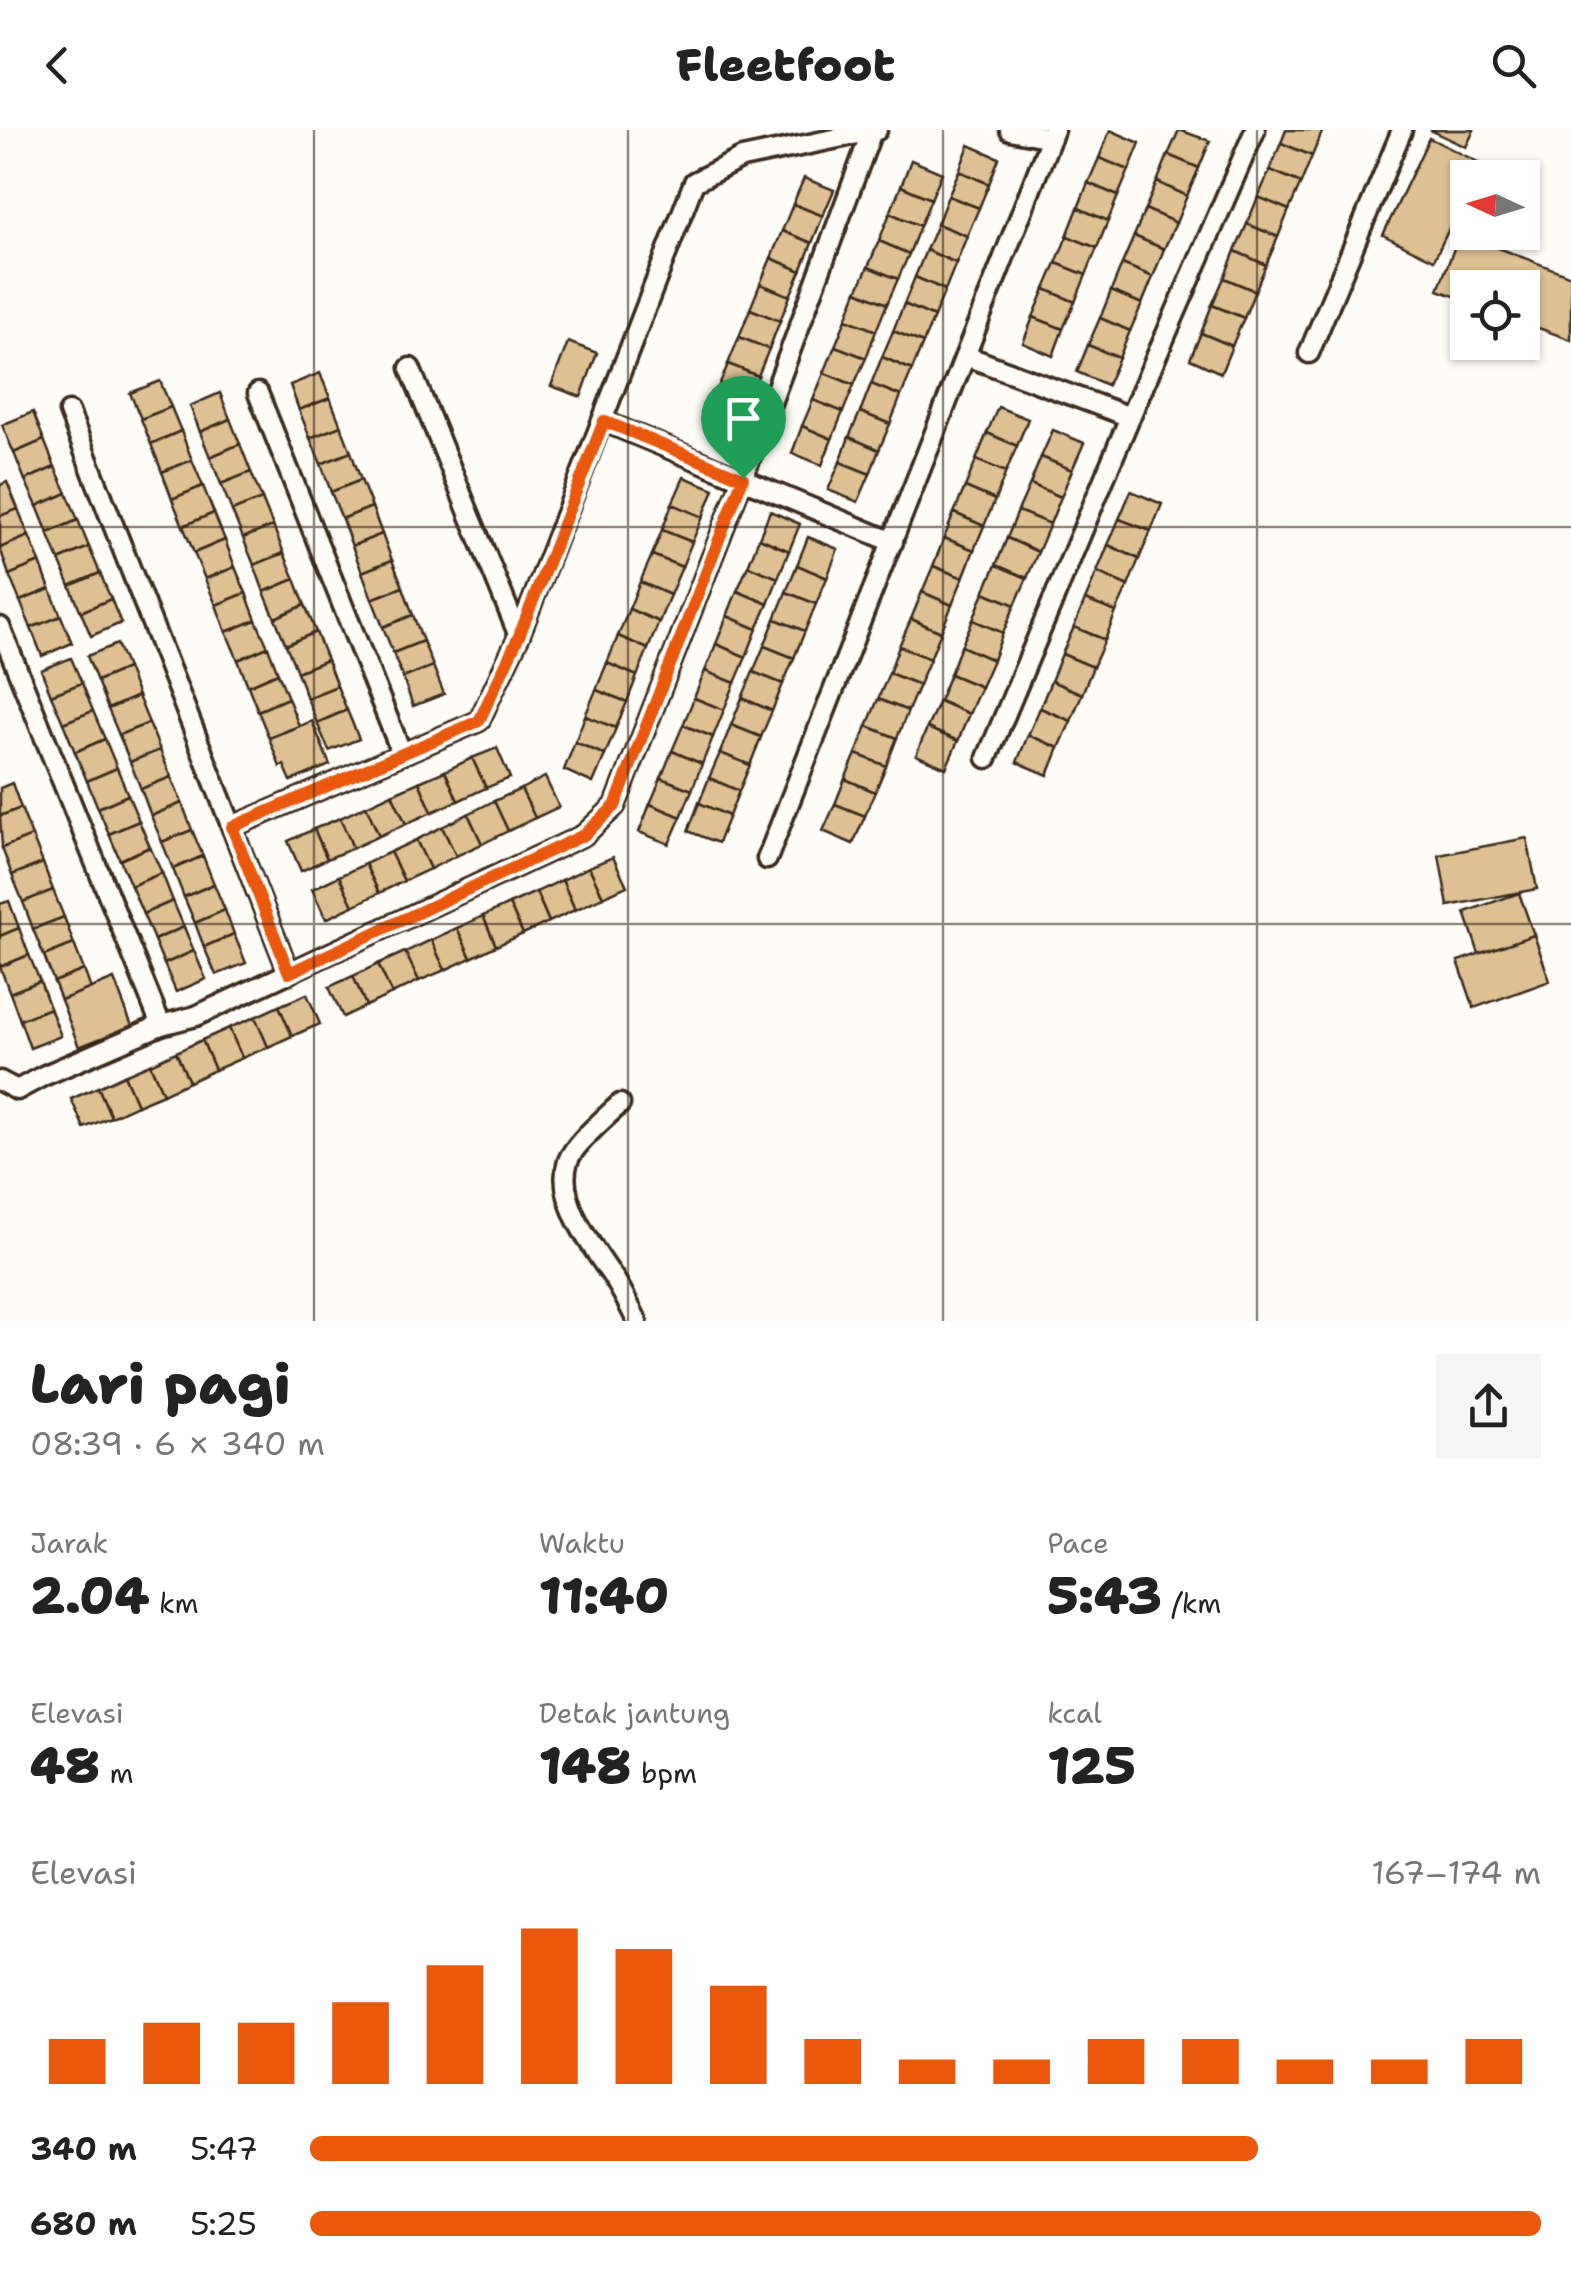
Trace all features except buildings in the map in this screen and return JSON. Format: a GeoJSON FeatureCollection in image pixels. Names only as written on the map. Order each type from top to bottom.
{"type":"FeatureCollection","features":[{"type":"Feature","properties":{"kind":"lane"},"geometry":{"type":"LineString","coordinates":[[232,827],[479,721],[519,636],[694,182],[742,158],[874,130]]}},
{"type":"Feature","properties":{"kind":"lane"},"geometry":{"type":"LineString","coordinates":[[0,1081],[17,1090],[161,1025],[196,1016],[584,835],[615,806],[874,130]]}},
{"type":"Feature","properties":{"kind":"lane"},"geometry":{"type":"LineString","coordinates":[[768,859],[1053,134],[1010,130]]}},
{"type":"Feature","properties":{"kind":"lane"},"geometry":{"type":"LineString","coordinates":[[987,758],[1130,416],[1256,130]]}},
{"type":"Feature","properties":{"kind":"lane"},"geometry":{"type":"LineString","coordinates":[[1309,353],[1402,130]]}},
{"type":"Feature","properties":{"kind":"lane"},"geometry":{"type":"LineString","coordinates":[[966,356],[1130,416]]}},
{"type":"Feature","properties":{"kind":"lane"},"geometry":{"type":"LineString","coordinates":[[410,368],[519,636]]}},
{"type":"Feature","properties":{"kind":"lane"},"geometry":{"type":"LineString","coordinates":[[258,393],[402,754]]}},
{"type":"Feature","properties":{"kind":"lane"},"geometry":{"type":"LineString","coordinates":[[70,412],[289,973]]}},
{"type":"Feature","properties":{"kind":"lane"},"geometry":{"type":"LineString","coordinates":[[604,421],[893,542]]}},
{"type":"Feature","properties":{"kind":"lane"},"geometry":{"type":"LineString","coordinates":[[0,627],[161,1025]]}},
{"type":"Feature","properties":{"kind":"lane"},"geometry":{"type":"LineString","coordinates":[[620,1104],[568,1160],[566,1191],[581,1230],[638,1321]]}},
{"type":"Feature","properties":{"kind":"route"},"geometry":{"type":"LineString","coordinates":[[604,421],[743,478],[615,806],[584,835],[289,973],[232,827],[479,721],[519,636],[604,421]]}}]}
